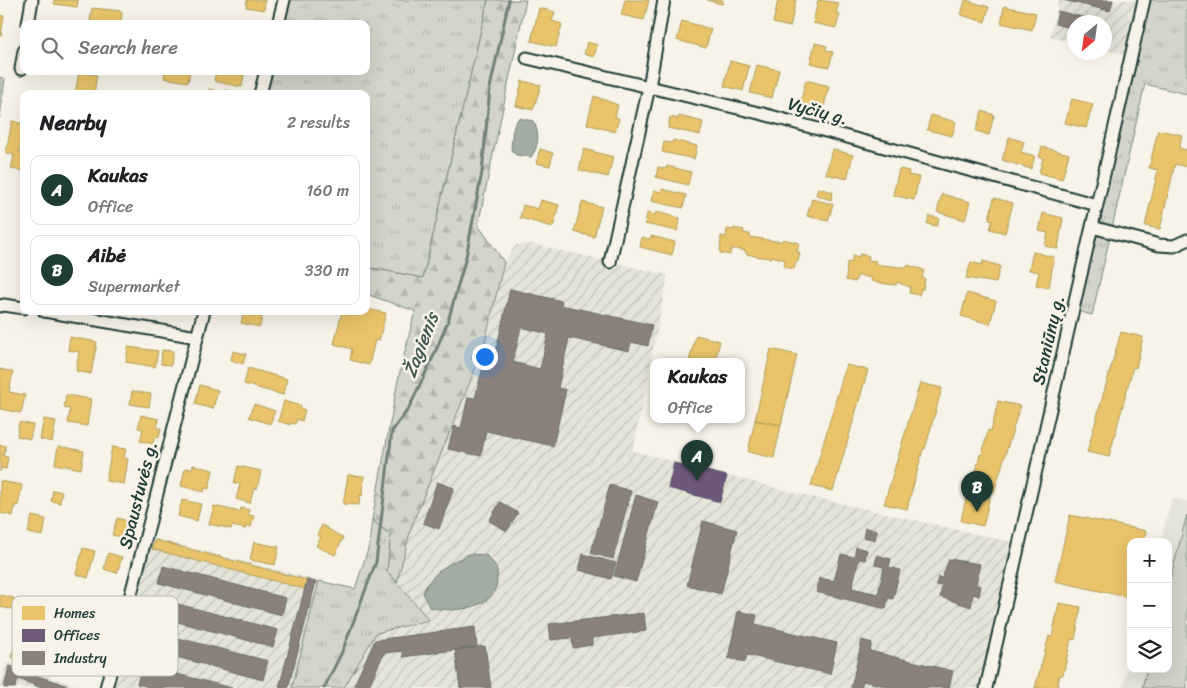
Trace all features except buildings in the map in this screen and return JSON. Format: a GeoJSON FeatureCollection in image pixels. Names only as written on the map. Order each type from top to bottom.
{"type":"FeatureCollection","features":[{"type":"Feature","properties":{"kind":"street"},"geometry":{"type":"LineString","coordinates":[[29,20],[32,0]]}},
{"type":"Feature","properties":{"kind":"street"},"geometry":{"type":"LineString","coordinates":[[279,20],[284,0]]}},
{"type":"Feature","properties":{"kind":"street"},"geometry":{"type":"LineString","coordinates":[[610,262],[649,87],[664,0]]}},
{"type":"Feature","properties":{"kind":"street","name":"Staniūnų g."},"geometry":{"type":"LineString","coordinates":[[986,688],[1144,0]]}},
{"type":"Feature","properties":{"kind":"street","name":"Vyčių g."},"geometry":{"type":"LineString","coordinates":[[527,58],[763,114],[1097,205]]}},
{"type":"Feature","properties":{"kind":"street"},"geometry":{"type":"LineString","coordinates":[[261,90],[265,75]]}},
{"type":"Feature","properties":{"kind":"street"},"geometry":{"type":"LineString","coordinates":[[1092,227],[1159,245],[1174,246],[1187,240]]}},
{"type":"Feature","properties":{"kind":"street"},"geometry":{"type":"LineString","coordinates":[[0,306],[4,304],[20,307]]}},
{"type":"Feature","properties":{"kind":"street"},"geometry":{"type":"LineString","coordinates":[[68,315],[197,337]]}},
{"type":"Feature","properties":{"kind":"street","name":"Spaustuvės g."},"geometry":{"type":"LineString","coordinates":[[130,596],[203,315]]}},
{"type":"Feature","properties":{"kind":"shaded area"},"geometry":{"type":"Polygon","coordinates":[[[1059,0],[1138,0],[1125,55],[1112,52],[1112,15],[1067,15],[1067,41],[1050,37],[1059,0]]]}},
{"type":"Feature","properties":{"kind":"shaded area"},"geometry":{"type":"Polygon","coordinates":[[[519,118],[533,121],[537,129],[537,144],[531,157],[516,155],[511,150],[513,129],[519,118]]]}},
{"type":"Feature","properties":{"kind":"shaded area"},"geometry":{"type":"Polygon","coordinates":[[[532,244],[668,275],[633,451],[804,495],[1012,542],[979,688],[344,688],[376,633],[428,620],[397,582],[412,525],[483,350],[504,262],[516,245],[532,244]]]}},
{"type":"Feature","properties":{"kind":"shaded area"},"geometry":{"type":"Polygon","coordinates":[[[1172,498],[1187,501],[1187,688],[1122,688],[1127,670],[1127,673],[1172,673],[1172,538],[1161,538],[1172,498]]]}},
{"type":"Feature","properties":{"kind":"shaded area"},"geometry":{"type":"Polygon","coordinates":[[[149,537],[319,581],[292,688],[110,688],[113,676],[178,676],[178,596],[134,596],[149,537]]]}},
{"type":"Feature","properties":{"kind":"shaded area"},"geometry":{"type":"Polygon","coordinates":[[[469,554],[486,555],[497,568],[496,588],[490,597],[482,603],[461,609],[450,610],[429,607],[423,593],[431,579],[448,565],[469,554]]]}},
{"type":"Feature","properties":{"kind":"shaded area"},"geometry":{"type":"Polygon","coordinates":[[[7,663],[12,665],[12,676],[48,676],[85,688],[0,688],[7,663]]]}},
{"type":"Feature","properties":{"kind":"green space"},"geometry":{"type":"Polygon","coordinates":[[[290,0],[488,0],[423,278],[370,268],[370,90],[267,90],[271,75],[370,75],[370,20],[285,20],[290,0]]]}},
{"type":"Feature","properties":{"kind":"green space"},"geometry":{"type":"Polygon","coordinates":[[[488,0],[526,0],[478,225],[504,262],[483,350],[412,525],[397,582],[387,571],[391,535],[372,520],[398,380],[415,311],[370,295],[370,268],[423,278],[488,0]]]}},
{"type":"Feature","properties":{"kind":"green space"},"geometry":{"type":"Polygon","coordinates":[[[1138,0],[1187,0],[1187,94],[1145,84],[1092,315],[1078,311],[1137,59],[1125,55],[1138,0]]]}},
{"type":"Feature","properties":{"kind":"green space"},"geometry":{"type":"Polygon","coordinates":[[[0,77],[5,79],[0,117],[0,77]]]}},
{"type":"Feature","properties":{"kind":"green space"},"geometry":{"type":"Polygon","coordinates":[[[1187,515],[1187,688],[1142,688],[1146,673],[1172,673],[1172,572],[1187,515]]]}},
{"type":"Feature","properties":{"kind":"green space"},"geometry":{"type":"Polygon","coordinates":[[[372,520],[391,535],[387,571],[429,620],[376,633],[344,688],[292,688],[319,581],[355,589],[369,546],[372,520]]]}},
{"type":"Feature","properties":{"kind":"waterway","name":"Žagienis"},"geometry":{"type":"LineString","coordinates":[[324,688],[342,652],[376,562],[392,431],[409,408],[434,355],[448,321],[466,257],[482,172],[490,88],[509,0]]}},
{"type":"Feature","properties":{"kind":"place","name":"Kaukas"},"geometry":{"type":"Point","coordinates":[697,481]}},
{"type":"Feature","properties":{"kind":"place","name":"Aibė"},"geometry":{"type":"Point","coordinates":[977,512]}}]}
